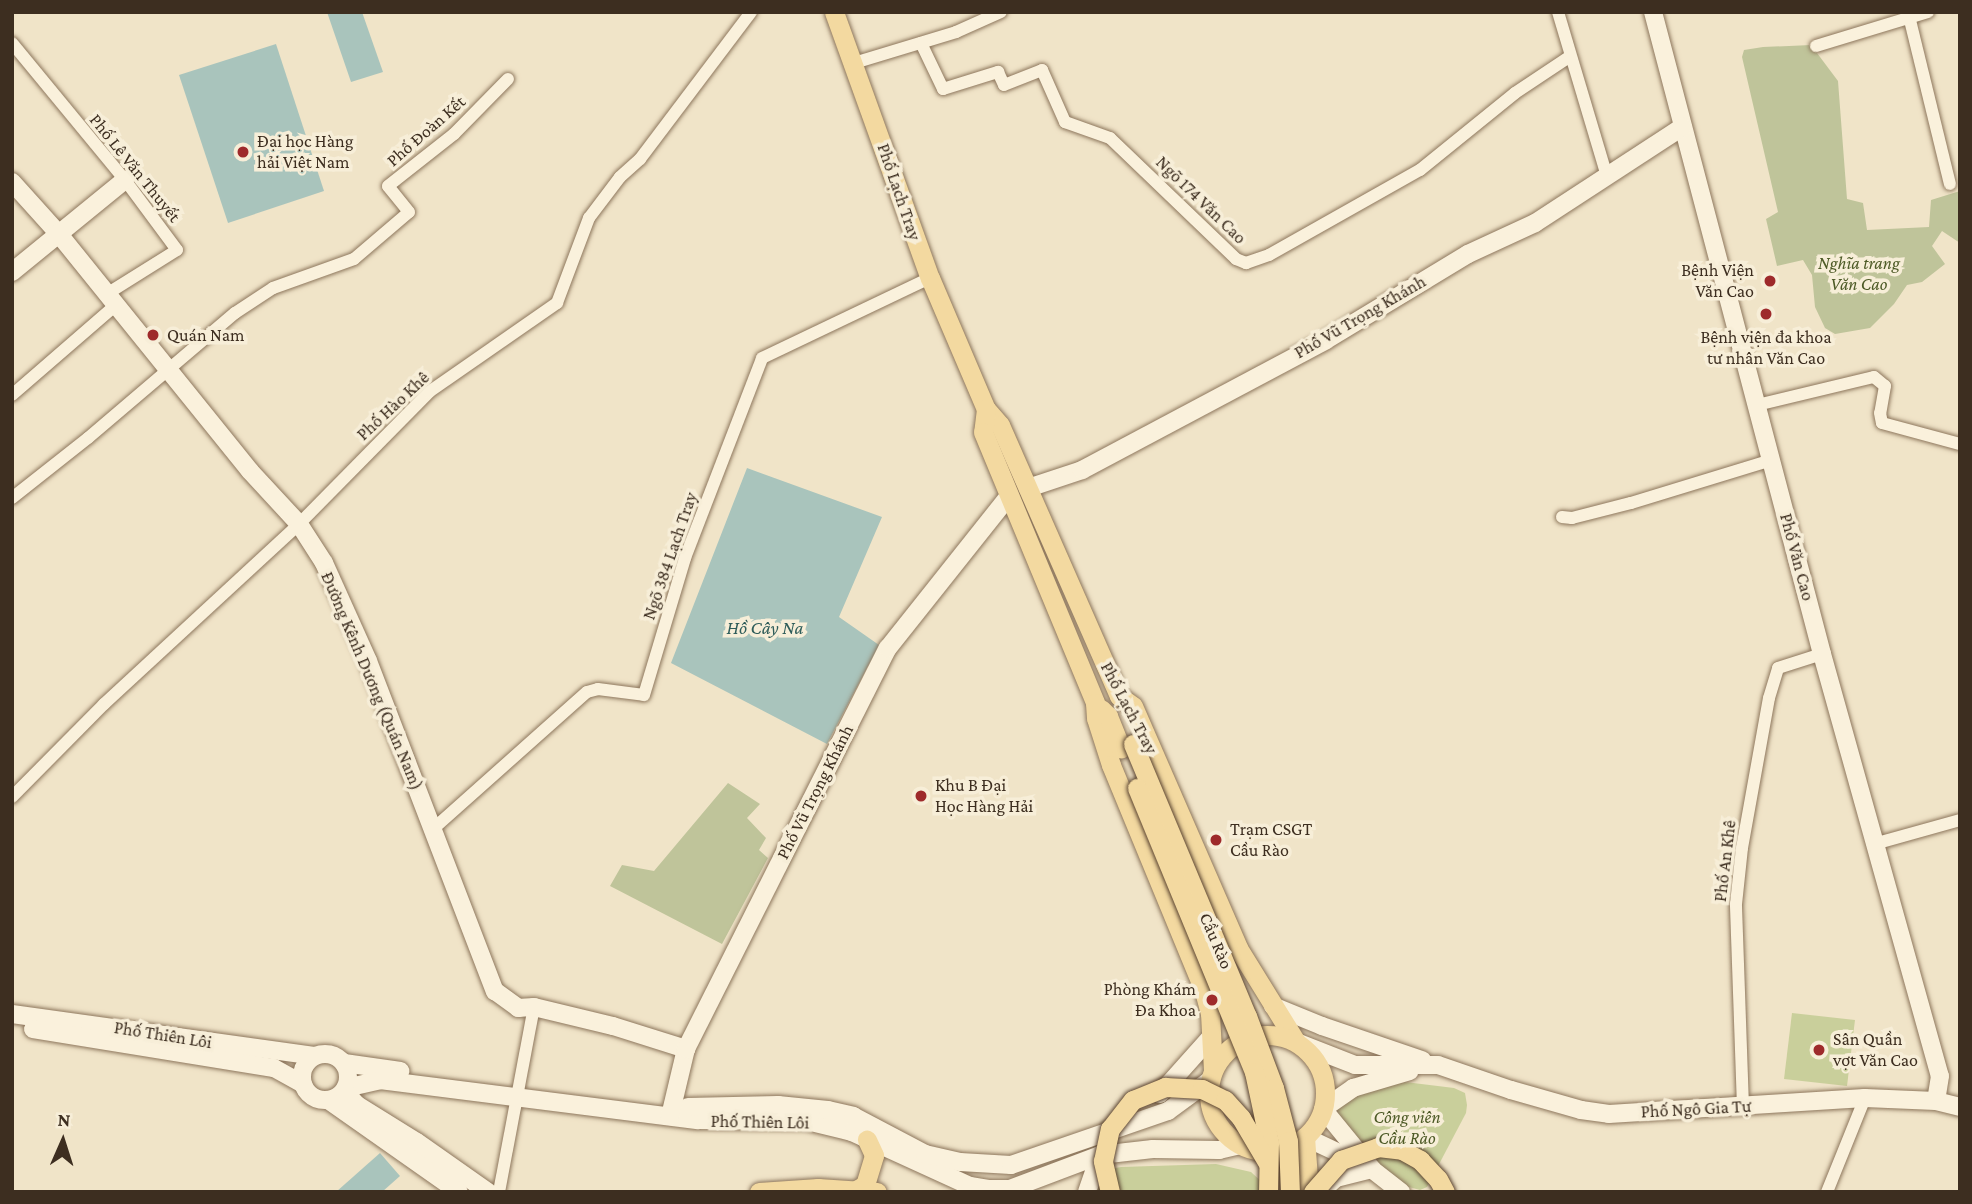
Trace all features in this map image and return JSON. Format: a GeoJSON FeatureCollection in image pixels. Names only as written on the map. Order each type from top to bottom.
{"type":"FeatureCollection","features":[{"type":"Feature","properties":{"kind":"main road","name":"Phố Lạch Tray"},"geometry":{"type":"LineString","coordinates":[[834,12],[930,278],[986,409],[1000,425],[1119,696],[1133,706],[1238,948],[1296,1042]]}},
{"type":"Feature","properties":{"kind":"main road","name":"Phố Lạch Tray"},"geometry":{"type":"LineString","coordinates":[[986,409],[983,432],[1095,703],[1096,718],[1111,765],[1204,991],[1210,1013],[1211,1075]]}},
{"type":"Feature","properties":{"kind":"main road","name":"Cầu Rào"},"geometry":{"type":"LineString","coordinates":[[1119,696],[1127,746],[1254,1072],[1266,1120],[1268,1192]]}},
{"type":"Feature","properties":{"kind":"main road","name":"Cầu Rào"},"geometry":{"type":"LineString","coordinates":[[1095,703],[1108,716],[1127,746],[1242,1003],[1274,1088],[1288,1141],[1290,1192]]}},
{"type":"Feature","properties":{"kind":"main road"},"geometry":{"type":"LineString","coordinates":[[1204,991],[1216,998],[1234,997],[1245,990],[1254,975]]}},
{"type":"Feature","properties":{"kind":"main road"},"geometry":{"type":"LineString","coordinates":[[1244,1147],[1278,1150],[1306,1137],[1324,1109],[1325,1089],[1321,1071],[1311,1054],[1296,1042],[1279,1036],[1262,1035],[1245,1039],[1230,1048],[1211,1075],[1211,1111],[1218,1125],[1244,1147],[1261,1169],[1262,1192]]}},
{"type":"Feature","properties":{"kind":"main road"},"geometry":{"type":"LineString","coordinates":[[1110,1192],[1103,1161],[1110,1129],[1133,1100],[1165,1087],[1202,1089],[1225,1100],[1241,1118],[1269,1165]]}},
{"type":"Feature","properties":{"kind":"main road"},"geometry":{"type":"LineString","coordinates":[[1306,1137],[1311,1192]]}},
{"type":"Feature","properties":{"kind":"main road"},"geometry":{"type":"LineString","coordinates":[[856,1190],[865,1185],[874,1155],[867,1140]]}},
{"type":"Feature","properties":{"kind":"main road"},"geometry":{"type":"LineString","coordinates":[[1311,1192],[1340,1160],[1378,1147],[1402,1150],[1420,1160],[1438,1179],[1445,1192]]}},
{"type":"Feature","properties":{"kind":"main road"},"geometry":{"type":"LineString","coordinates":[[759,1192],[818,1188],[877,1192]]}},
{"type":"Feature","properties":{"kind":"street","name":"Phố Hào Khê"},"geometry":{"type":"LineString","coordinates":[[12,797],[114,695],[299,524],[429,392],[557,303],[589,218],[620,177],[640,159],[751,12]]}},
{"type":"Feature","properties":{"kind":"street"},"geometry":{"type":"LineString","coordinates":[[854,64],[921,43],[1001,12]]}},
{"type":"Feature","properties":{"kind":"street"},"geometry":{"type":"LineString","coordinates":[[1558,12],[1569,57],[1607,176]]}},
{"type":"Feature","properties":{"kind":"street","name":"Phố Văn Cao"},"geometry":{"type":"LineString","coordinates":[[1653,12],[1822,654],[1940,1076],[1936,1101]]}},
{"type":"Feature","properties":{"kind":"street"},"geometry":{"type":"LineString","coordinates":[[1816,46],[1909,15],[1928,12]]}},
{"type":"Feature","properties":{"kind":"street"},"geometry":{"type":"LineString","coordinates":[[1909,15],[1950,184]]}},
{"type":"Feature","properties":{"kind":"street","name":"Phố Lê Văn Thuyết"},"geometry":{"type":"LineString","coordinates":[[12,43],[125,180],[177,250],[111,300]]}},
{"type":"Feature","properties":{"kind":"street","name":"Ngõ 174 Văn Cao"},"geometry":{"type":"LineString","coordinates":[[921,43],[943,89],[998,72],[1004,85],[1042,70],[1065,122],[1110,138],[1236,259],[1246,263],[1269,255],[1420,170],[1472,126],[1569,57]]}},
{"type":"Feature","properties":{"kind":"street","name":"Phố Đoàn Kết"},"geometry":{"type":"LineString","coordinates":[[169,371],[235,313],[273,288],[354,258],[409,212],[388,186],[454,134],[508,79]]}},
{"type":"Feature","properties":{"kind":"street","name":"Phố Vũ Trọng Khánh"},"geometry":{"type":"LineString","coordinates":[[1028,488],[1082,470],[1326,340],[1468,254],[1535,223],[1682,127]]}},
{"type":"Feature","properties":{"kind":"street"},"geometry":{"type":"LineString","coordinates":[[12,272],[125,180]]}},
{"type":"Feature","properties":{"kind":"street","name":"Đường Kênh Dương (Quán Nam)"},"geometry":{"type":"LineString","coordinates":[[12,181],[58,233],[250,471],[299,524],[344,605],[495,991],[518,1008],[534,1007],[614,1026],[686,1049]]}},
{"type":"Feature","properties":{"kind":"street","name":"Ngõ 384 Lạch Tray"},"geometry":{"type":"LineString","coordinates":[[433,829],[587,692],[598,689],[644,695],[685,558],[762,358],[930,278]]}},
{"type":"Feature","properties":{"kind":"street"},"geometry":{"type":"LineString","coordinates":[[12,395],[111,300]]}},
{"type":"Feature","properties":{"kind":"street"},"geometry":{"type":"LineString","coordinates":[[12,498],[169,371]]}},
{"type":"Feature","properties":{"kind":"street"},"geometry":{"type":"LineString","coordinates":[[1757,405],[1874,377],[1885,386],[1880,413],[1882,423],[1960,444]]}},
{"type":"Feature","properties":{"kind":"street"},"geometry":{"type":"LineString","coordinates":[[1562,517],[1572,518],[1631,503],[1772,460]]}},
{"type":"Feature","properties":{"kind":"street","name":"Phố Vũ Trọng Khánh"},"geometry":{"type":"LineString","coordinates":[[672,1110],[686,1049],[888,648],[1009,496]]}},
{"type":"Feature","properties":{"kind":"street","name":"Phố An Khê"},"geometry":{"type":"LineString","coordinates":[[1743,1107],[1736,904],[1742,848],[1769,698],[1778,668],[1822,654]]}},
{"type":"Feature","properties":{"kind":"street"},"geometry":{"type":"LineString","coordinates":[[1874,844],[1960,820]]}},
{"type":"Feature","properties":{"kind":"street"},"geometry":{"type":"LineString","coordinates":[[1273,1006],[1331,1030],[1438,1065]]}},
{"type":"Feature","properties":{"kind":"street"},"geometry":{"type":"LineString","coordinates":[[499,1192],[534,1007]]}},
{"type":"Feature","properties":{"kind":"street","name":"Phố Thiên Lôi"},"geometry":{"type":"LineString","coordinates":[[12,1014],[314,1056]]}},
{"type":"Feature","properties":{"kind":"street","name":"Phố Thiên Lôi"},"geometry":{"type":"LineString","coordinates":[[12,1026],[274,1068],[303,1084]]}},
{"type":"Feature","properties":{"kind":"street"},"geometry":{"type":"LineString","coordinates":[[1131,1124],[1210,1038]]}},
{"type":"Feature","properties":{"kind":"street","name":"Phố Ngô Gia Tự"},"geometry":{"type":"LineString","coordinates":[[1296,1042],[1355,1065],[1438,1065],[1534,1096],[1609,1114],[1865,1098],[1936,1101],[1960,1107]]}},
{"type":"Feature","properties":{"kind":"street"},"geometry":{"type":"LineString","coordinates":[[328,1100],[345,1089],[349,1075],[344,1063],[327,1054],[314,1056],[303,1069],[303,1084],[313,1097],[328,1100],[459,1192]]}},
{"type":"Feature","properties":{"kind":"street","name":"Phố Thiên Lôi"},"geometry":{"type":"LineString","coordinates":[[344,1063],[382,1074],[672,1110],[734,1123],[807,1121],[852,1132],[962,1189],[1006,1190],[1100,1155],[1153,1149],[1219,1150],[1244,1147]]}},
{"type":"Feature","properties":{"kind":"street"},"geometry":{"type":"LineString","coordinates":[[1401,1192],[1372,1168],[1324,1109],[1364,1084],[1438,1065]]}},
{"type":"Feature","properties":{"kind":"street","name":"Phố Thiên Lôi"},"geometry":{"type":"LineString","coordinates":[[345,1089],[382,1074]]}},
{"type":"Feature","properties":{"kind":"street","name":"Phố Thiên Lôi"},"geometry":{"type":"LineString","coordinates":[[672,1110],[778,1105],[828,1110],[853,1116],[925,1154],[960,1162],[1011,1165],[1168,1111],[1211,1075]]}},
{"type":"Feature","properties":{"kind":"street"},"geometry":{"type":"LineString","coordinates":[[345,1089],[357,1105],[417,1142],[488,1192]]}},
{"type":"Feature","properties":{"kind":"street"},"geometry":{"type":"LineString","coordinates":[[1828,1192],[1865,1098]]}},
{"type":"Feature","properties":{"kind":"street"},"geometry":{"type":"LineString","coordinates":[[1306,1137],[1372,1168]]}},
{"type":"Feature","properties":{"kind":"street"},"geometry":{"type":"LineString","coordinates":[[1087,1192],[1100,1155]]}},
{"type":"Feature","properties":{"kind":"street"},"geometry":{"type":"LineString","coordinates":[[962,1189],[1011,1165]]}},
{"type":"Feature","properties":{"kind":"street"},"geometry":{"type":"LineString","coordinates":[[1321,1192],[1336,1178],[1372,1168]]}},
{"type":"Feature","properties":{"kind":"green space","name":"Nghĩa trang Văn Cao"},"geometry":{"type":"Polygon","coordinates":[[[1811,45],[1838,81],[1847,199],[1863,203],[1867,230],[1929,227],[1931,200],[1960,191],[1960,243],[1942,231],[1932,246],[1945,264],[1922,282],[1907,285],[1894,304],[1870,328],[1835,334],[1825,328],[1815,307],[1812,275],[1803,260],[1777,266],[1766,219],[1778,212],[1742,57],[1744,50],[1811,45]]]}},
{"type":"Feature","properties":{"kind":"green space"},"geometry":{"type":"Polygon","coordinates":[[[728,783],[760,804],[747,818],[766,838],[759,850],[768,858],[722,944],[610,886],[622,865],[654,871],[728,783]]]}},
{"type":"Feature","properties":{"kind":"green space","name":"Sân Quần vợt Văn Cao"},"geometry":{"type":"Polygon","coordinates":[[[1792,1013],[1855,1020],[1847,1086],[1784,1079],[1792,1013]]]}},
{"type":"Feature","properties":{"kind":"green space","name":"Công viên Cầu Rào"},"geometry":{"type":"Polygon","coordinates":[[[1405,1082],[1454,1088],[1465,1093],[1467,1105],[1466,1113],[1427,1187],[1420,1190],[1409,1187],[1367,1157],[1337,1116],[1336,1105],[1348,1094],[1405,1082]]]}},
{"type":"Feature","properties":{"kind":"green space"},"geometry":{"type":"Polygon","coordinates":[[[1216,1164],[1251,1172],[1265,1185],[1267,1192],[1096,1192],[1099,1181],[1110,1169],[1216,1164]]]}},
{"type":"Feature","properties":{"kind":"water"},"geometry":{"type":"Polygon","coordinates":[[[327,12],[362,12],[383,72],[351,82],[327,12]]]}},
{"type":"Feature","properties":{"kind":"water"},"geometry":{"type":"Polygon","coordinates":[[[276,44],[324,191],[228,223],[179,75],[276,44]]]}},
{"type":"Feature","properties":{"kind":"water","name":"Hồ Cây Na"},"geometry":{"type":"Polygon","coordinates":[[[747,468],[882,517],[839,617],[879,645],[827,744],[671,663],[747,468]]]}},
{"type":"Feature","properties":{"kind":"water"},"geometry":{"type":"Polygon","coordinates":[[[380,1153],[400,1176],[382,1192],[336,1192],[380,1153]]]}},
{"type":"Feature","properties":{"kind":"place","name":"Đại học Hàng hải Việt Nam"},"geometry":{"type":"Point","coordinates":[243,152]}},
{"type":"Feature","properties":{"kind":"place","name":"Bệnh Viện Văn Cao"},"geometry":{"type":"Point","coordinates":[1770,281]}},
{"type":"Feature","properties":{"kind":"place","name":"Bệnh viện đa khoa tư nhân Văn Cao"},"geometry":{"type":"Point","coordinates":[1766,314]}},
{"type":"Feature","properties":{"kind":"place","name":"Quán Nam"},"geometry":{"type":"Point","coordinates":[153,335]}},
{"type":"Feature","properties":{"kind":"place","name":"Khu B Đại Học Hàng Hải"},"geometry":{"type":"Point","coordinates":[921,796]}},
{"type":"Feature","properties":{"kind":"place","name":"Trạm CSGT Cầu Rào"},"geometry":{"type":"Point","coordinates":[1216,840]}},
{"type":"Feature","properties":{"kind":"place","name":"Phòng Khám Đa Khoa"},"geometry":{"type":"Point","coordinates":[1212,1000]}},
{"type":"Feature","properties":{"kind":"place","name":"Sân Quần vợt Văn Cao"},"geometry":{"type":"Point","coordinates":[1819,1050]}}]}
